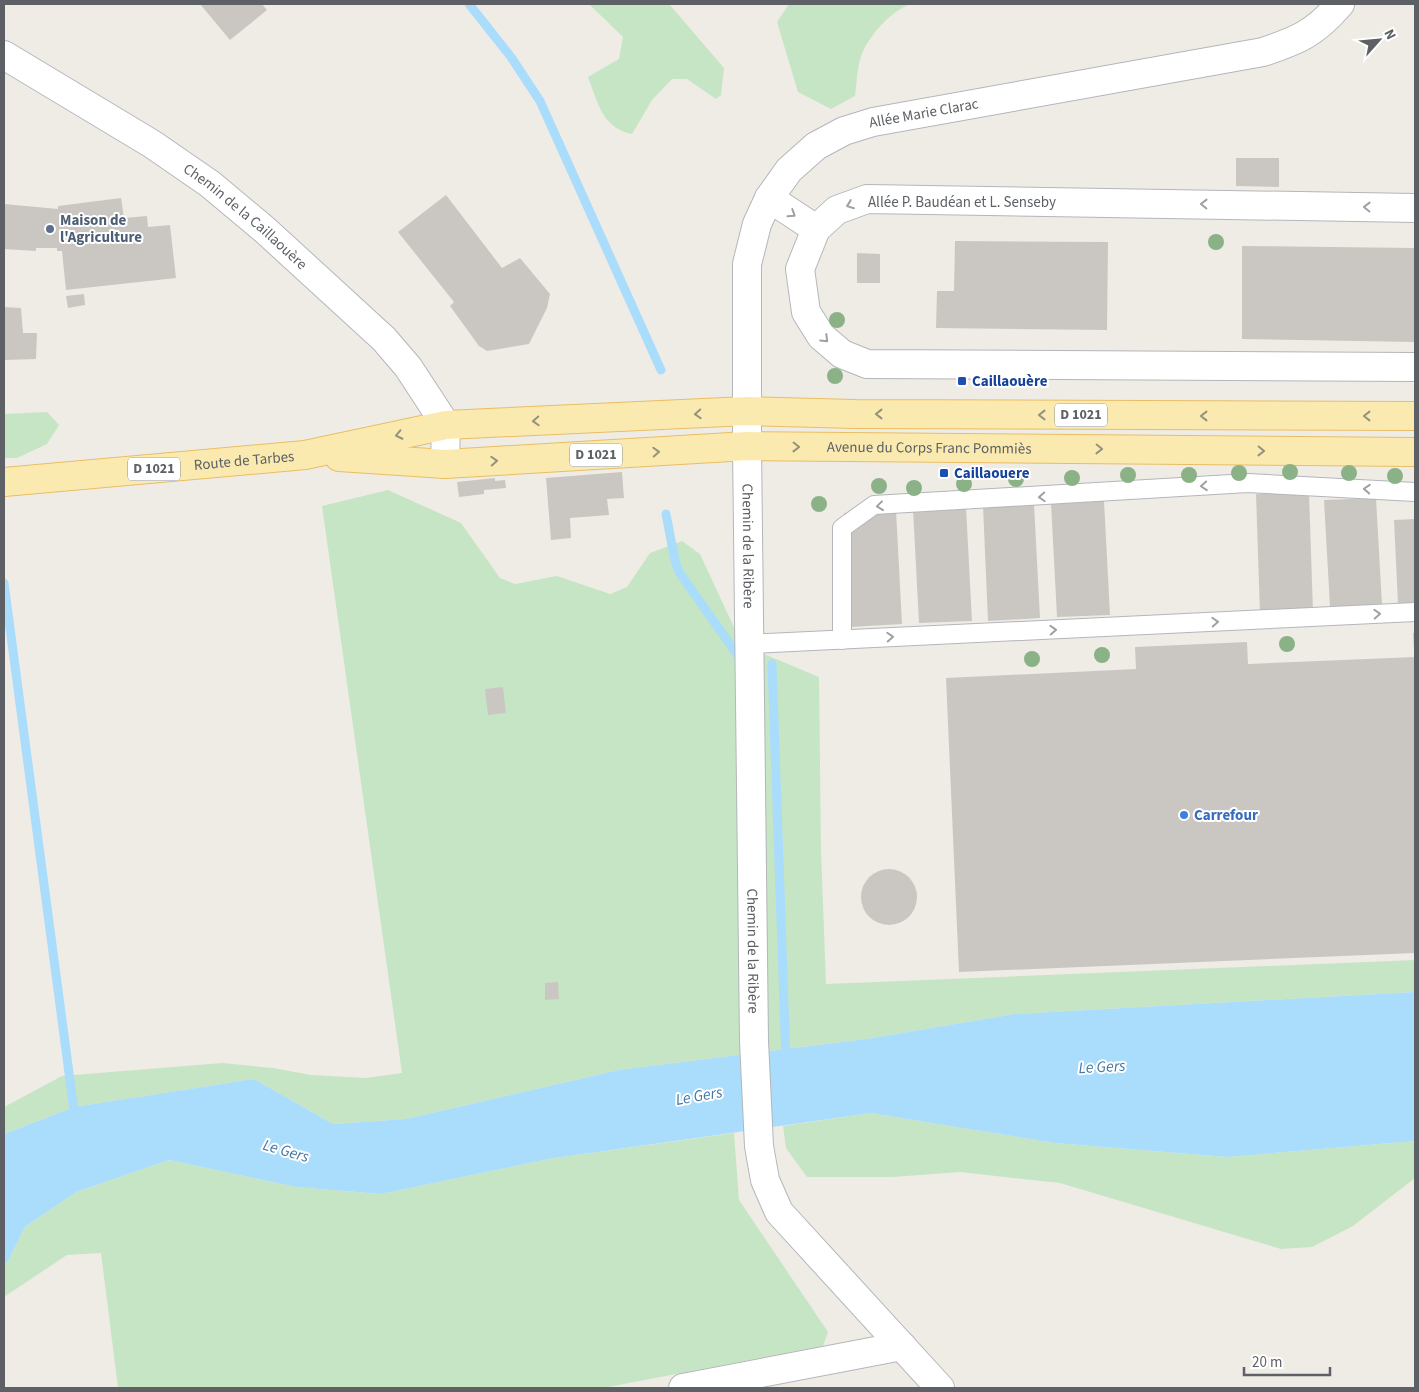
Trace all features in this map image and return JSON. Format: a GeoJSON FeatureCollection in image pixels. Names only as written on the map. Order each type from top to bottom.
{"type":"FeatureCollection","features":[{"type":"Feature","properties":{"kind":"main road","name":"D 1021"},"geometry":{"type":"LineString","coordinates":[[446,425],[747,411],[855,414],[1415,416]]}},
{"type":"Feature","properties":{"kind":"main road","name":"Route de Tarbes"},"geometry":{"type":"LineString","coordinates":[[4,482],[305,455],[446,425]]}},
{"type":"Feature","properties":{"kind":"main road","name":"Avenue du Corps Franc Pommiès"},"geometry":{"type":"LineString","coordinates":[[445,464],[747,446],[1415,452]]}},
{"type":"Feature","properties":{"kind":"main road","name":"Route de Tarbes"},"geometry":{"type":"LineString","coordinates":[[305,455],[445,464]]}},
{"type":"Feature","properties":{"kind":"street","name":"Allée Marie Clarac"},"geometry":{"type":"LineString","coordinates":[[747,446],[746,264],[757,224],[769,198],[796,164],[816,146],[844,131],[873,122],[1263,52],[1296,41],[1322,24],[1340,4]]}},
{"type":"Feature","properties":{"kind":"street","name":"Chemin de la Caillaouère"},"geometry":{"type":"LineString","coordinates":[[4,55],[152,144],[210,184],[264,230],[384,339],[425,390],[446,425]]}},
{"type":"Feature","properties":{"kind":"street"},"geometry":{"type":"LineString","coordinates":[[769,198],[816,229]]}},
{"type":"Feature","properties":{"kind":"street","name":"Allée P. Baudéan et L. Senseby"},"geometry":{"type":"LineString","coordinates":[[1415,208],[867,199],[836,210],[816,229],[800,269],[806,312],[821,336],[842,354],[867,364],[1415,367]]}},
{"type":"Feature","properties":{"kind":"street"},"geometry":{"type":"LineString","coordinates":[[445,464],[446,425]]}},
{"type":"Feature","properties":{"kind":"street","name":"Chemin de la Ribère"},"geometry":{"type":"LineString","coordinates":[[747,446],[754,1041],[759,1146],[765,1180],[779,1212],[940,1388]]}},
{"type":"Feature","properties":{"kind":"street"},"geometry":{"type":"LineString","coordinates":[[683,1388],[902,1346]]}},
{"type":"Feature","properties":{"kind":"lane"},"geometry":{"type":"LineString","coordinates":[[842,640],[842,528],[874,505],[1248,483],[1415,492]]}},
{"type":"Feature","properties":{"kind":"lane"},"geometry":{"type":"LineString","coordinates":[[749,644],[1415,612]]}},
{"type":"Feature","properties":{"kind":"green space"},"geometry":{"type":"Polygon","coordinates":[[[589,4],[669,4],[724,68],[721,95],[716,99],[687,79],[672,79],[652,100],[632,134],[614,126],[602,113],[588,77],[619,59],[623,37],[589,4]]]}},
{"type":"Feature","properties":{"kind":"green space"},"geometry":{"type":"Polygon","coordinates":[[[789,4],[911,4],[890,16],[872,36],[860,60],[855,96],[831,109],[798,92],[777,22],[789,4]]]}},
{"type":"Feature","properties":{"kind":"green space"},"geometry":{"type":"Polygon","coordinates":[[[47,412],[59,425],[47,444],[17,458],[4,458],[4,414],[47,412]]]}},
{"type":"Feature","properties":{"kind":"green space"},"geometry":{"type":"Polygon","coordinates":[[[388,490],[461,523],[500,578],[515,584],[557,576],[610,594],[627,587],[650,553],[682,541],[700,554],[739,638],[764,654],[819,677],[821,851],[826,984],[1415,960],[1415,992],[1015,1014],[866,1039],[619,1070],[406,1119],[333,1124],[254,1079],[74,1107],[4,1134],[4,1107],[62,1076],[222,1063],[273,1068],[311,1075],[366,1078],[402,1073],[322,506],[388,490]]]}},
{"type":"Feature","properties":{"kind":"green space"},"geometry":{"type":"Polygon","coordinates":[[[871,1113],[1055,1143],[1227,1157],[1415,1141],[1415,1178],[1353,1226],[1312,1247],[1281,1249],[1060,1183],[960,1172],[893,1177],[807,1177],[786,1148],[783,1126],[871,1113]]]}},
{"type":"Feature","properties":{"kind":"green space"},"geometry":{"type":"Polygon","coordinates":[[[734,1133],[739,1200],[828,1332],[823,1346],[603,1388],[118,1388],[101,1253],[67,1255],[4,1297],[4,1264],[7,1263],[25,1227],[76,1192],[169,1160],[296,1187],[381,1194],[548,1159],[734,1133]]]}},
{"type":"Feature","properties":{"kind":"water","name":"Le Gers"},"geometry":{"type":"Polygon","coordinates":[[[1415,992],[1415,1141],[1227,1157],[1055,1143],[871,1113],[548,1159],[381,1194],[296,1187],[169,1160],[76,1192],[25,1227],[7,1263],[4,1264],[4,1134],[74,1107],[254,1079],[333,1124],[406,1119],[619,1070],[866,1039],[1015,1014],[1415,992]]]}},
{"type":"Feature","properties":{"kind":"building"},"geometry":{"type":"Polygon","coordinates":[[[200,4],[262,4],[267,10],[230,40],[200,4]]]}},
{"type":"Feature","properties":{"kind":"building"},"geometry":{"type":"Polygon","coordinates":[[[1236,158],[1279,158],[1279,187],[1236,186],[1236,158]]]}},
{"type":"Feature","properties":{"kind":"building"},"geometry":{"type":"Polygon","coordinates":[[[446,195],[502,268],[520,258],[550,294],[547,308],[529,344],[487,351],[479,346],[450,306],[454,302],[398,232],[446,195]]]}},
{"type":"Feature","properties":{"kind":"building"},"geometry":{"type":"Polygon","coordinates":[[[121,198],[124,218],[147,216],[148,227],[170,225],[176,278],[66,290],[62,251],[57,251],[57,248],[36,248],[36,251],[4,249],[4,204],[58,209],[58,206],[121,198]]]}},
{"type":"Feature","properties":{"kind":"building"},"geometry":{"type":"Polygon","coordinates":[[[955,241],[1108,242],[1107,330],[936,328],[937,291],[954,291],[955,241]]]}},
{"type":"Feature","properties":{"kind":"building"},"geometry":{"type":"Polygon","coordinates":[[[1242,246],[1415,248],[1415,342],[1242,339],[1242,246]]]}},
{"type":"Feature","properties":{"kind":"building"},"geometry":{"type":"Polygon","coordinates":[[[857,253],[880,254],[880,283],[857,283],[857,253]]]}},
{"type":"Feature","properties":{"kind":"building"},"geometry":{"type":"Polygon","coordinates":[[[84,294],[85,305],[68,308],[66,296],[84,294]]]}},
{"type":"Feature","properties":{"kind":"building"},"geometry":{"type":"Polygon","coordinates":[[[4,307],[21,308],[23,333],[37,333],[36,359],[4,360],[4,307]]]}},
{"type":"Feature","properties":{"kind":"building"},"geometry":{"type":"Polygon","coordinates":[[[622,472],[624,498],[607,499],[609,515],[570,518],[571,538],[551,540],[546,478],[622,472]]]}},
{"type":"Feature","properties":{"kind":"building"},"geometry":{"type":"Polygon","coordinates":[[[495,478],[495,481],[505,480],[506,488],[484,490],[484,494],[459,497],[457,482],[495,478]]]}},
{"type":"Feature","properties":{"kind":"building"},"geometry":{"type":"Polygon","coordinates":[[[1309,492],[1313,612],[1260,614],[1256,494],[1309,492]]]}},
{"type":"Feature","properties":{"kind":"building"},"geometry":{"type":"Polygon","coordinates":[[[1376,498],[1382,605],[1330,607],[1324,500],[1376,498]]]}},
{"type":"Feature","properties":{"kind":"building"},"geometry":{"type":"Polygon","coordinates":[[[1104,501],[1110,615],[1057,617],[1051,503],[1104,501]]]}},
{"type":"Feature","properties":{"kind":"building"},"geometry":{"type":"Polygon","coordinates":[[[1034,504],[1040,618],[988,621],[983,506],[1034,504]]]}},
{"type":"Feature","properties":{"kind":"building"},"geometry":{"type":"Polygon","coordinates":[[[966,507],[972,621],[919,623],[913,510],[966,507]]]}},
{"type":"Feature","properties":{"kind":"building"},"geometry":{"type":"Polygon","coordinates":[[[896,510],[902,624],[850,627],[844,513],[896,510]]]}},
{"type":"Feature","properties":{"kind":"building"},"geometry":{"type":"Polygon","coordinates":[[[1415,519],[1415,603],[1398,604],[1394,520],[1415,519]]]}},
{"type":"Feature","properties":{"kind":"building"},"geometry":{"type":"Polygon","coordinates":[[[1413,633],[1415,633],[1415,652],[1414,652],[1413,633]]]}},
{"type":"Feature","properties":{"kind":"building","name":"Carrefour"},"geometry":{"type":"Polygon","coordinates":[[[1247,642],[1248,664],[1415,657],[1415,953],[959,972],[946,678],[1136,669],[1135,647],[1247,642]]]}},
{"type":"Feature","properties":{"kind":"building"},"geometry":{"type":"Polygon","coordinates":[[[503,687],[506,713],[488,715],[485,689],[503,687]]]}},
{"type":"Feature","properties":{"kind":"building"},"geometry":{"type":"Polygon","coordinates":[[[889,869],[900,871],[909,877],[915,886],[917,897],[915,908],[909,917],[900,923],[889,925],[878,923],[869,917],[863,908],[861,897],[863,886],[869,877],[878,871],[889,869]]]}},
{"type":"Feature","properties":{"kind":"building"},"geometry":{"type":"Polygon","coordinates":[[[558,982],[559,999],[545,1000],[545,983],[558,982]]]}},
{"type":"Feature","properties":{"kind":"waterway"},"geometry":{"type":"LineString","coordinates":[[469,4],[511,57],[540,101],[661,370]]}},
{"type":"Feature","properties":{"kind":"waterway"},"geometry":{"type":"LineString","coordinates":[[666,514],[679,572],[739,657]]}},
{"type":"Feature","properties":{"kind":"waterway"},"geometry":{"type":"LineString","coordinates":[[4,583],[75,1118]]}},
{"type":"Feature","properties":{"kind":"waterway"},"geometry":{"type":"LineString","coordinates":[[772,664],[786,1061]]}},
{"type":"Feature","properties":{"kind":"place","name":"Maison de l'Agriculture"},"geometry":{"type":"Point","coordinates":[50,229]}},
{"type":"Feature","properties":{"kind":"place","name":"Caillaouère"},"geometry":{"type":"Point","coordinates":[962,381]}},
{"type":"Feature","properties":{"kind":"place","name":"Caillaouere"},"geometry":{"type":"Point","coordinates":[944,473]}},
{"type":"Feature","properties":{"kind":"place","name":"Carrefour"},"geometry":{"type":"Point","coordinates":[1184,815]}}]}
